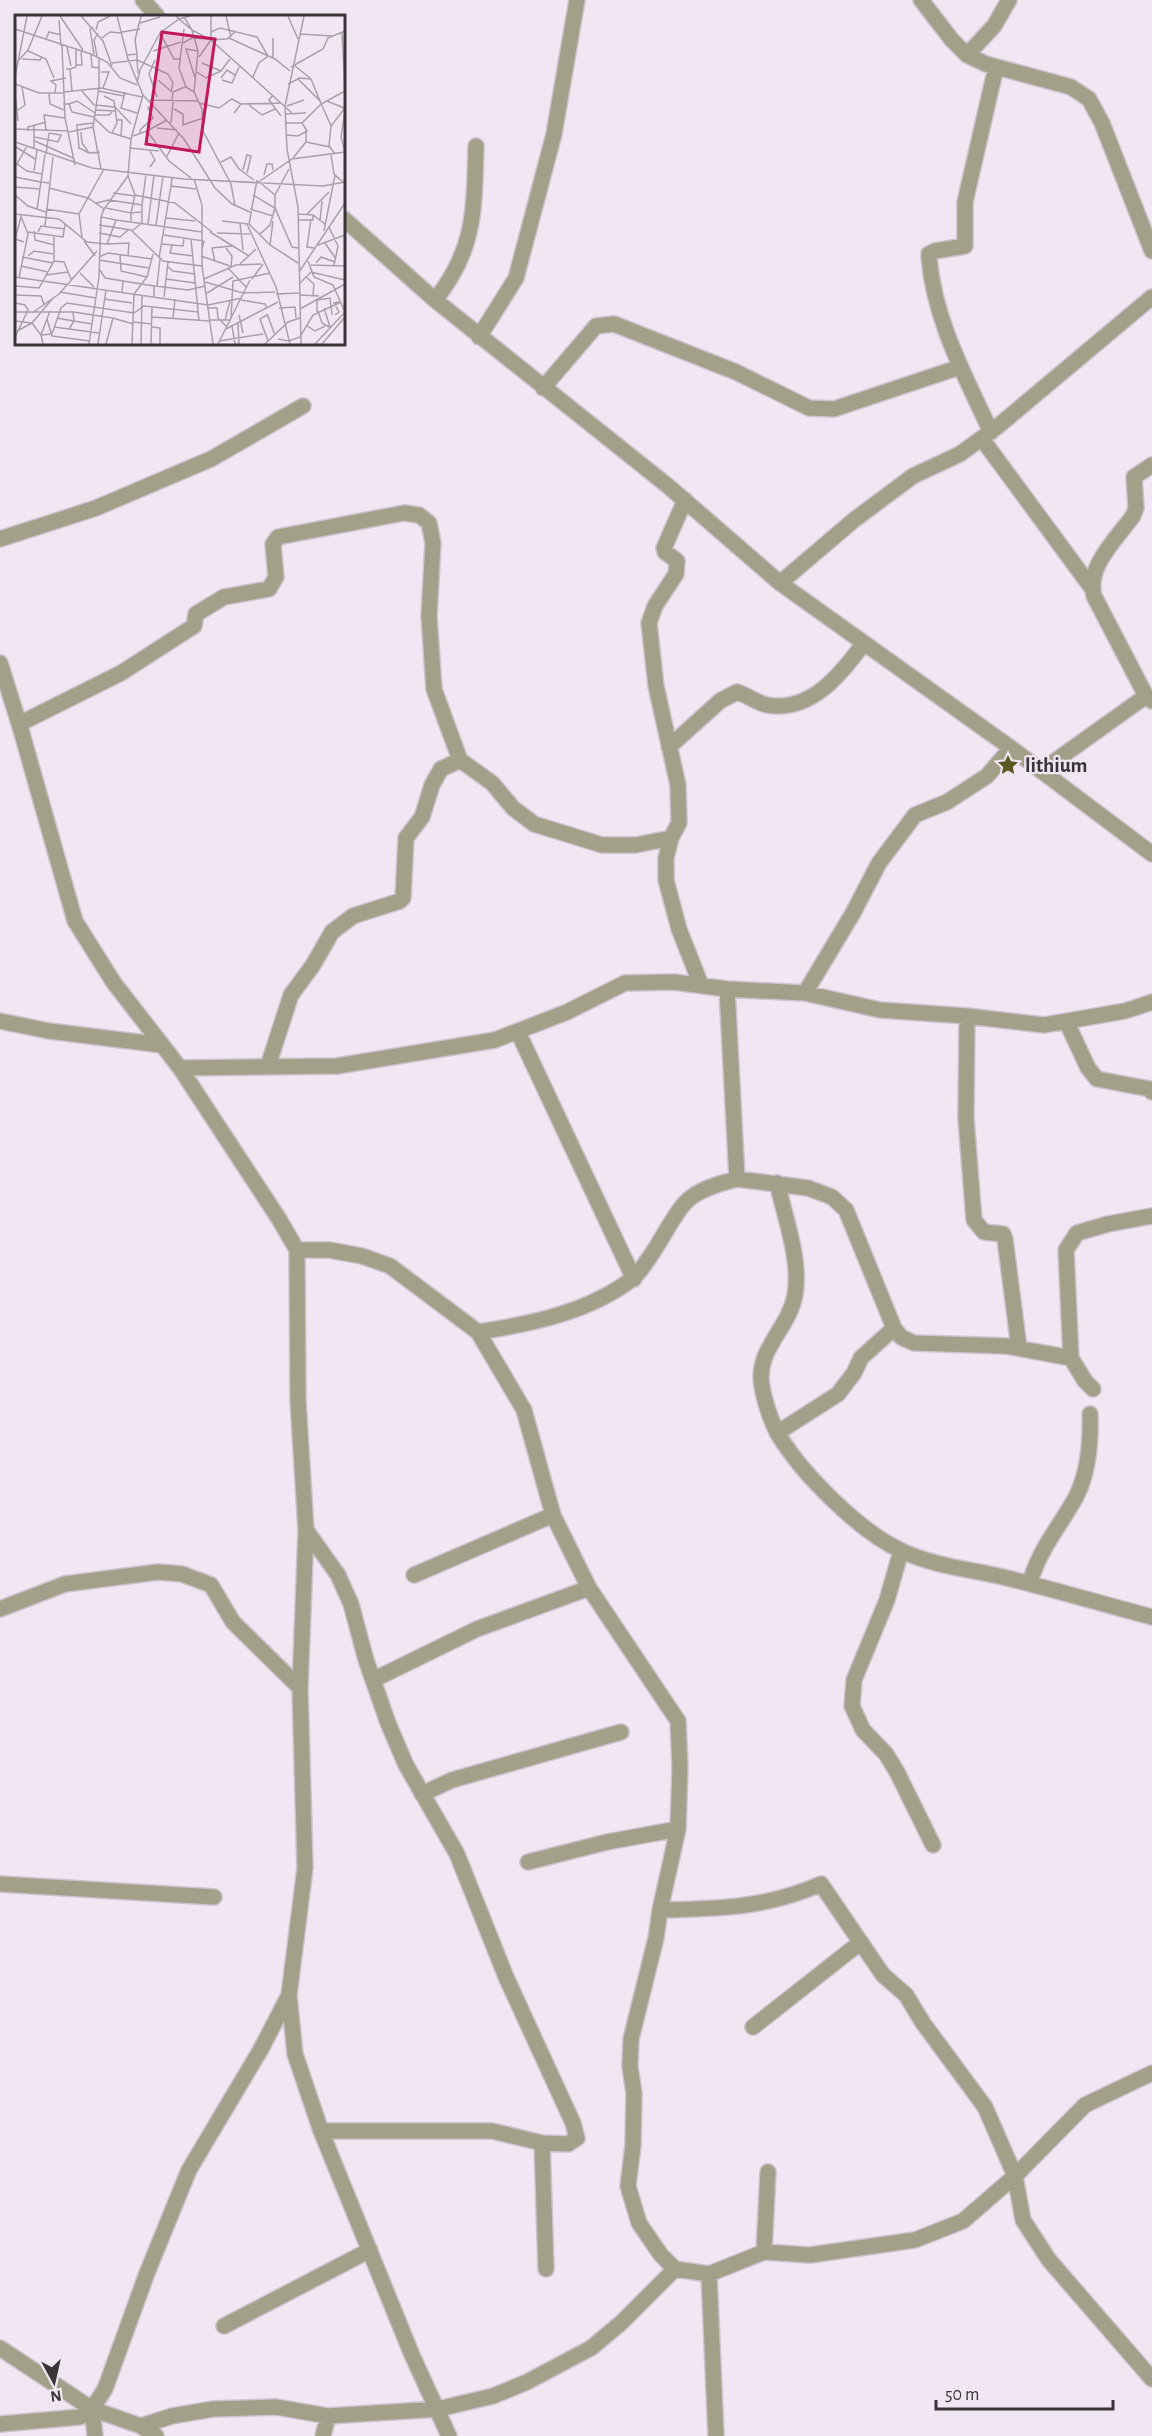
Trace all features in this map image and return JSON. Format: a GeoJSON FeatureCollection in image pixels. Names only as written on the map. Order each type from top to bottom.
{"type":"FeatureCollection","features":[{"type":"Feature","properties":{"kind":"street"},"geometry":{"type":"LineString","coordinates":[[143,0],[156,15]]}},
{"type":"Feature","properties":{"kind":"street"},"geometry":{"type":"LineString","coordinates":[[480,337],[516,278],[554,134],[577,0]]}},
{"type":"Feature","properties":{"kind":"street"},"geometry":{"type":"LineString","coordinates":[[921,0],[952,40],[967,55],[996,67],[1071,87],[1089,99],[1102,123],[1152,250]]}},
{"type":"Feature","properties":{"kind":"street"},"geometry":{"type":"LineString","coordinates":[[967,55],[994,26],[1009,0]]}},
{"type":"Feature","properties":{"kind":"street"},"geometry":{"type":"LineString","coordinates":[[996,67],[965,202],[965,246],[929,254],[939,310],[950,345],[986,435],[1091,587],[1149,698],[1041,771]]}},
{"type":"Feature","properties":{"kind":"street"},"geometry":{"type":"LineString","coordinates":[[435,300],[451,279],[466,245],[474,211],[476,146]]}},
{"type":"Feature","properties":{"kind":"street"},"geometry":{"type":"LineString","coordinates":[[345,220],[435,300],[685,500],[780,583],[1011,748],[1152,854]]}},
{"type":"Feature","properties":{"kind":"street"},"geometry":{"type":"LineString","coordinates":[[780,583],[854,520],[913,476],[960,454],[986,435],[1152,297]]}},
{"type":"Feature","properties":{"kind":"street"},"geometry":{"type":"LineString","coordinates":[[543,388],[596,326],[614,324],[736,372],[809,408],[819,410],[834,410],[960,367]]}},
{"type":"Feature","properties":{"kind":"street"},"geometry":{"type":"LineString","coordinates":[[0,539],[96,508],[211,459],[303,406]]}},
{"type":"Feature","properties":{"kind":"street"},"geometry":{"type":"LineString","coordinates":[[1091,587],[1093,574],[1133,516],[1136,507],[1134,477],[1152,465]]}},
{"type":"Feature","properties":{"kind":"street"},"geometry":{"type":"LineString","coordinates":[[685,500],[664,548],[665,552],[677,561],[676,574],[655,606],[649,623],[656,686],[678,785],[679,823],[671,838],[666,858],[666,880],[700,986]]}},
{"type":"Feature","properties":{"kind":"street"},"geometry":{"type":"LineString","coordinates":[[19,724],[136,665],[194,626],[196,614],[217,600],[269,589],[276,577],[273,544],[278,537],[404,513],[419,515],[429,523],[433,543],[429,616],[434,689],[460,760],[492,783],[513,808],[534,824],[602,844],[636,845],[671,838]]}},
{"type":"Feature","properties":{"kind":"street"},"geometry":{"type":"LineString","coordinates":[[669,747],[720,701],[737,692],[766,705],[789,704],[818,695],[846,667],[864,643]]}},
{"type":"Feature","properties":{"kind":"street"},"geometry":{"type":"LineString","coordinates":[[0,663],[75,921],[114,983],[180,1068],[297,1250],[298,1401],[306,1530],[300,1689],[305,1868],[289,1995],[295,2054],[321,2131],[412,2355],[449,2436]]}},
{"type":"Feature","properties":{"kind":"street"},"geometry":{"type":"LineString","coordinates":[[805,993],[853,913],[879,863],[915,815],[947,802],[987,776],[1011,748]]}},
{"type":"Feature","properties":{"kind":"street"},"geometry":{"type":"LineString","coordinates":[[268,1066],[291,995],[313,965],[332,932],[353,916],[400,901],[403,898],[406,838],[422,817],[432,785],[441,769],[460,760]]}},
{"type":"Feature","properties":{"kind":"street"},"geometry":{"type":"LineString","coordinates":[[180,1068],[337,1066],[495,1040],[567,1012],[625,983],[674,982],[727,989],[805,993],[880,1010],[967,1016],[1044,1025],[1067,1023],[1125,1011],[1152,1002]]}},
{"type":"Feature","properties":{"kind":"street"},"geometry":{"type":"LineString","coordinates":[[727,989],[737,1179]]}},
{"type":"Feature","properties":{"kind":"street"},"geometry":{"type":"LineString","coordinates":[[967,1016],[966,1119],[974,1220],[984,1232],[1003,1234],[1005,1239],[1019,1348]]}},
{"type":"Feature","properties":{"kind":"street"},"geometry":{"type":"LineString","coordinates":[[0,1021],[49,1031],[162,1045]]}},
{"type":"Feature","properties":{"kind":"street"},"geometry":{"type":"LineString","coordinates":[[1067,1023],[1088,1068],[1097,1079],[1150,1089],[1152,1092]]}},
{"type":"Feature","properties":{"kind":"street"},"geometry":{"type":"LineString","coordinates":[[518,1032],[634,1279]]}},
{"type":"Feature","properties":{"kind":"street"},"geometry":{"type":"LineString","coordinates":[[478,1332],[520,1326],[566,1313],[634,1279],[656,1250],[686,1201],[724,1182],[737,1179],[777,1183],[816,1191],[832,1197],[846,1210],[894,1328],[901,1337],[914,1342],[1019,1348],[1071,1358]]}},
{"type":"Feature","properties":{"kind":"street"},"geometry":{"type":"LineString","coordinates":[[777,1183],[795,1257],[795,1295],[783,1326],[764,1353],[761,1385],[777,1432],[824,1493],[873,1533],[901,1551],[936,1564],[1030,1583],[1152,1617]]}},
{"type":"Feature","properties":{"kind":"street"},"geometry":{"type":"LineString","coordinates":[[1093,1389],[1085,1381],[1071,1358],[1066,1250],[1077,1233],[1108,1224],[1152,1216]]}},
{"type":"Feature","properties":{"kind":"street"},"geometry":{"type":"LineString","coordinates":[[297,1250],[329,1250],[363,1256],[390,1266],[478,1332],[524,1410],[553,1515],[589,1588],[678,1721],[680,1768],[678,1829],[656,1938],[631,2039],[630,2067],[634,2104],[633,2145],[628,2186],[639,2223],[675,2269],[709,2274],[764,2252],[810,2255],[915,2240],[963,2221],[1015,2176],[1085,2105],[1152,2073]]}},
{"type":"Feature","properties":{"kind":"street"},"geometry":{"type":"LineString","coordinates":[[777,1432],[838,1394],[854,1373],[861,1358],[894,1328]]}},
{"type":"Feature","properties":{"kind":"street"},"geometry":{"type":"LineString","coordinates":[[1030,1583],[1035,1563],[1077,1495],[1085,1474],[1091,1441],[1090,1414]]}},
{"type":"Feature","properties":{"kind":"street"},"geometry":{"type":"LineString","coordinates":[[414,1575],[553,1515]]}},
{"type":"Feature","properties":{"kind":"street"},"geometry":{"type":"LineString","coordinates":[[306,1530],[338,1575],[351,1604],[388,1723],[406,1765],[457,1854],[506,1977],[573,2122],[577,2138],[568,2144],[542,2143],[492,2131],[321,2131]]}},
{"type":"Feature","properties":{"kind":"street"},"geometry":{"type":"LineString","coordinates":[[901,1551],[887,1600],[854,1680],[852,1706],[863,1730],[886,1754],[897,1772],[933,1845]]}},
{"type":"Feature","properties":{"kind":"street"},"geometry":{"type":"LineString","coordinates":[[0,1609],[65,1584],[158,1572],[182,1574],[211,1585],[233,1622],[300,1689]]}},
{"type":"Feature","properties":{"kind":"street"},"geometry":{"type":"LineString","coordinates":[[373,1680],[477,1629],[589,1588]]}},
{"type":"Feature","properties":{"kind":"street"},"geometry":{"type":"LineString","coordinates":[[422,1794],[452,1780],[621,1732]]}},
{"type":"Feature","properties":{"kind":"street"},"geometry":{"type":"LineString","coordinates":[[528,1862],[607,1842],[678,1829]]}},
{"type":"Feature","properties":{"kind":"street"},"geometry":{"type":"LineString","coordinates":[[0,1884],[214,1897]]}},
{"type":"Feature","properties":{"kind":"street"},"geometry":{"type":"LineString","coordinates":[[660,1910],[729,1908],[765,1902],[820,1884],[883,1975],[906,1995],[923,2023],[985,2108],[1015,2176],[1023,2220],[1049,2260],[1152,2379]]}},
{"type":"Feature","properties":{"kind":"street"},"geometry":{"type":"LineString","coordinates":[[753,2027],[861,1942]]}},
{"type":"Feature","properties":{"kind":"street"},"geometry":{"type":"LineString","coordinates":[[0,2424],[80,2417],[92,2409],[105,2389],[147,2273],[189,2170],[261,2049],[289,1995]]}},
{"type":"Feature","properties":{"kind":"street"},"geometry":{"type":"LineString","coordinates":[[542,2143],[546,2269]]}},
{"type":"Feature","properties":{"kind":"street"},"geometry":{"type":"LineString","coordinates":[[764,2252],[768,2172]]}},
{"type":"Feature","properties":{"kind":"street"},"geometry":{"type":"LineString","coordinates":[[224,2326],[370,2250]]}},
{"type":"Feature","properties":{"kind":"street"},"geometry":{"type":"LineString","coordinates":[[141,2426],[172,2416],[213,2409],[276,2407],[328,2416],[438,2409],[494,2396],[527,2382],[591,2348],[621,2323],[675,2269]]}},
{"type":"Feature","properties":{"kind":"street"},"geometry":{"type":"LineString","coordinates":[[709,2274],[716,2436]]}},
{"type":"Feature","properties":{"kind":"street"},"geometry":{"type":"LineString","coordinates":[[0,2348],[92,2409],[141,2426],[156,2436]]}},
{"type":"Feature","properties":{"kind":"street"},"geometry":{"type":"LineString","coordinates":[[92,2409],[95,2436]]}},
{"type":"Feature","properties":{"kind":"street"},"geometry":{"type":"LineString","coordinates":[[323,2436],[328,2416]]}},
{"type":"Feature","properties":{"kind":"place","name":"lithium"},"geometry":{"type":"Point","coordinates":[1008,765]}}]}
